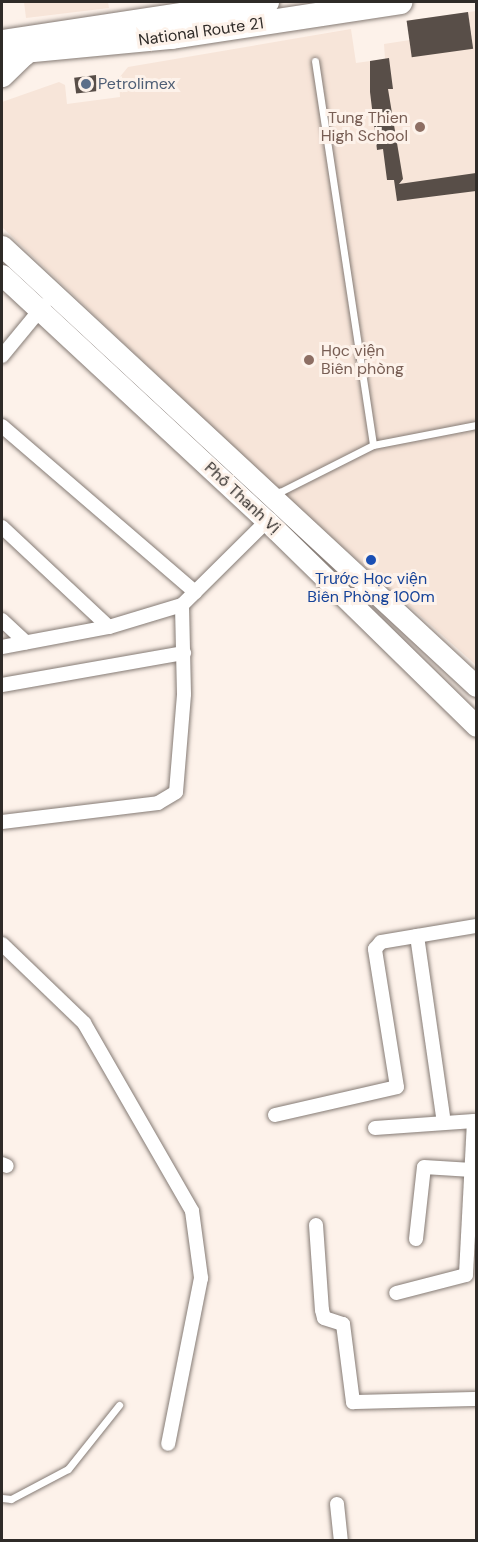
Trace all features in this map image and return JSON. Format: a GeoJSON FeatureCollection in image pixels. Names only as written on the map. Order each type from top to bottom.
{"type":"FeatureCollection","features":[{"type":"Feature","properties":{"kind":"highway","name":"National Route 21"},"geometry":{"type":"LineString","coordinates":[[12,46],[166,9],[267,2]]}},
{"type":"Feature","properties":{"kind":"highway","name":"National Route 21"},"geometry":{"type":"LineString","coordinates":[[12,46],[400,2]]}},
{"type":"Feature","properties":{"kind":"highway"},"geometry":{"type":"LineString","coordinates":[[2,75],[12,46]]}},
{"type":"Feature","properties":{"kind":"main road","name":"Phố Thanh Vị"},"geometry":{"type":"LineString","coordinates":[[2,246],[47,302],[271,512],[477,726]]}},
{"type":"Feature","properties":{"kind":"main road","name":"Phố Thanh Vị"},"geometry":{"type":"LineString","coordinates":[[2,275],[47,302]]}},
{"type":"Feature","properties":{"kind":"main road","name":"Phố Thanh Vị"},"geometry":{"type":"LineString","coordinates":[[271,512],[477,686]]}},
{"type":"Feature","properties":{"kind":"street"},"geometry":{"type":"LineString","coordinates":[[2,356],[47,302]]}},
{"type":"Feature","properties":{"kind":"street"},"geometry":{"type":"LineString","coordinates":[[2,426],[195,592]]}},
{"type":"Feature","properties":{"kind":"street"},"geometry":{"type":"LineString","coordinates":[[2,647],[109,627],[182,604],[271,512]]}},
{"type":"Feature","properties":{"kind":"street"},"geometry":{"type":"LineString","coordinates":[[2,527],[109,627]]}},
{"type":"Feature","properties":{"kind":"street"},"geometry":{"type":"LineString","coordinates":[[2,822],[158,803],[176,792],[184,652],[182,604]]}},
{"type":"Feature","properties":{"kind":"street"},"geometry":{"type":"LineString","coordinates":[[2,620],[26,642]]}},
{"type":"Feature","properties":{"kind":"street"},"geometry":{"type":"LineString","coordinates":[[2,685],[184,652]]}},
{"type":"Feature","properties":{"kind":"street"},"geometry":{"type":"LineString","coordinates":[[275,1115],[397,1087],[375,949],[381,942],[477,927]]}},
{"type":"Feature","properties":{"kind":"street"},"geometry":{"type":"LineString","coordinates":[[417,936],[442,1116]]}},
{"type":"Feature","properties":{"kind":"street"},"geometry":{"type":"LineString","coordinates":[[2,944],[84,1023],[192,1211],[201,1278],[168,1444]]}},
{"type":"Feature","properties":{"kind":"street"},"geometry":{"type":"LineString","coordinates":[[375,1128],[474,1120],[474,1163],[466,1275],[396,1293]]}},
{"type":"Feature","properties":{"kind":"street"},"geometry":{"type":"LineString","coordinates":[[416,1239],[424,1167],[474,1163]]}},
{"type":"Feature","properties":{"kind":"street"},"geometry":{"type":"LineString","coordinates":[[316,1225],[322,1310],[324,1318],[343,1324],[353,1402],[477,1399]]}},
{"type":"Feature","properties":{"kind":"street"},"geometry":{"type":"LineString","coordinates":[[336,1504],[341,1540]]}},
{"type":"Feature","properties":{"kind":"lane"},"geometry":{"type":"LineString","coordinates":[[315,61],[373,445]]}},
{"type":"Feature","properties":{"kind":"lane"},"geometry":{"type":"LineString","coordinates":[[271,512],[280,492],[373,445],[477,425]]}},
{"type":"Feature","properties":{"kind":"lane"},"geometry":{"type":"LineString","coordinates":[[2,1498],[11,1499],[68,1469],[119,1405]]}},
{"type":"Feature","properties":{"kind":"shaded area"},"geometry":{"type":"Polygon","coordinates":[[[24,2],[108,2],[109,8],[26,18],[24,2]]]}},
{"type":"Feature","properties":{"kind":"shaded area","name":"Học viện Biên phòng"},"geometry":{"type":"Polygon","coordinates":[[[476,11],[476,665],[280,492],[2,227],[2,102],[59,82],[65,85],[67,104],[120,97],[119,78],[128,67],[351,29],[356,63],[385,59],[384,44],[410,40],[407,21],[476,11]]]}},
{"type":"Feature","properties":{"kind":"building"},"geometry":{"type":"Polygon","coordinates":[[[468,12],[473,49],[412,57],[407,21],[468,12]]]}},
{"type":"Feature","properties":{"kind":"building"},"geometry":{"type":"Polygon","coordinates":[[[389,58],[393,89],[388,89],[403,179],[399,184],[476,173],[476,191],[397,201],[394,180],[387,180],[383,149],[377,150],[370,92],[370,61],[389,58]]]}},
{"type":"Feature","properties":{"kind":"building","name":"Petrolimex"},"geometry":{"type":"Polygon","coordinates":[[[96,75],[98,91],[76,94],[74,78],[96,75]]]}},
{"type":"Feature","properties":{"kind":"place","name":"Petrolimex"},"geometry":{"type":"Point","coordinates":[86,84]}},
{"type":"Feature","properties":{"kind":"place","name":"Tung Thien High School"},"geometry":{"type":"Point","coordinates":[420,127]}},
{"type":"Feature","properties":{"kind":"place","name":"Học viện Biên phòng"},"geometry":{"type":"Point","coordinates":[309,360]}},
{"type":"Feature","properties":{"kind":"place","name":"Trước Học viện Biên Phòng 100m"},"geometry":{"type":"Point","coordinates":[371,560]}}]}
